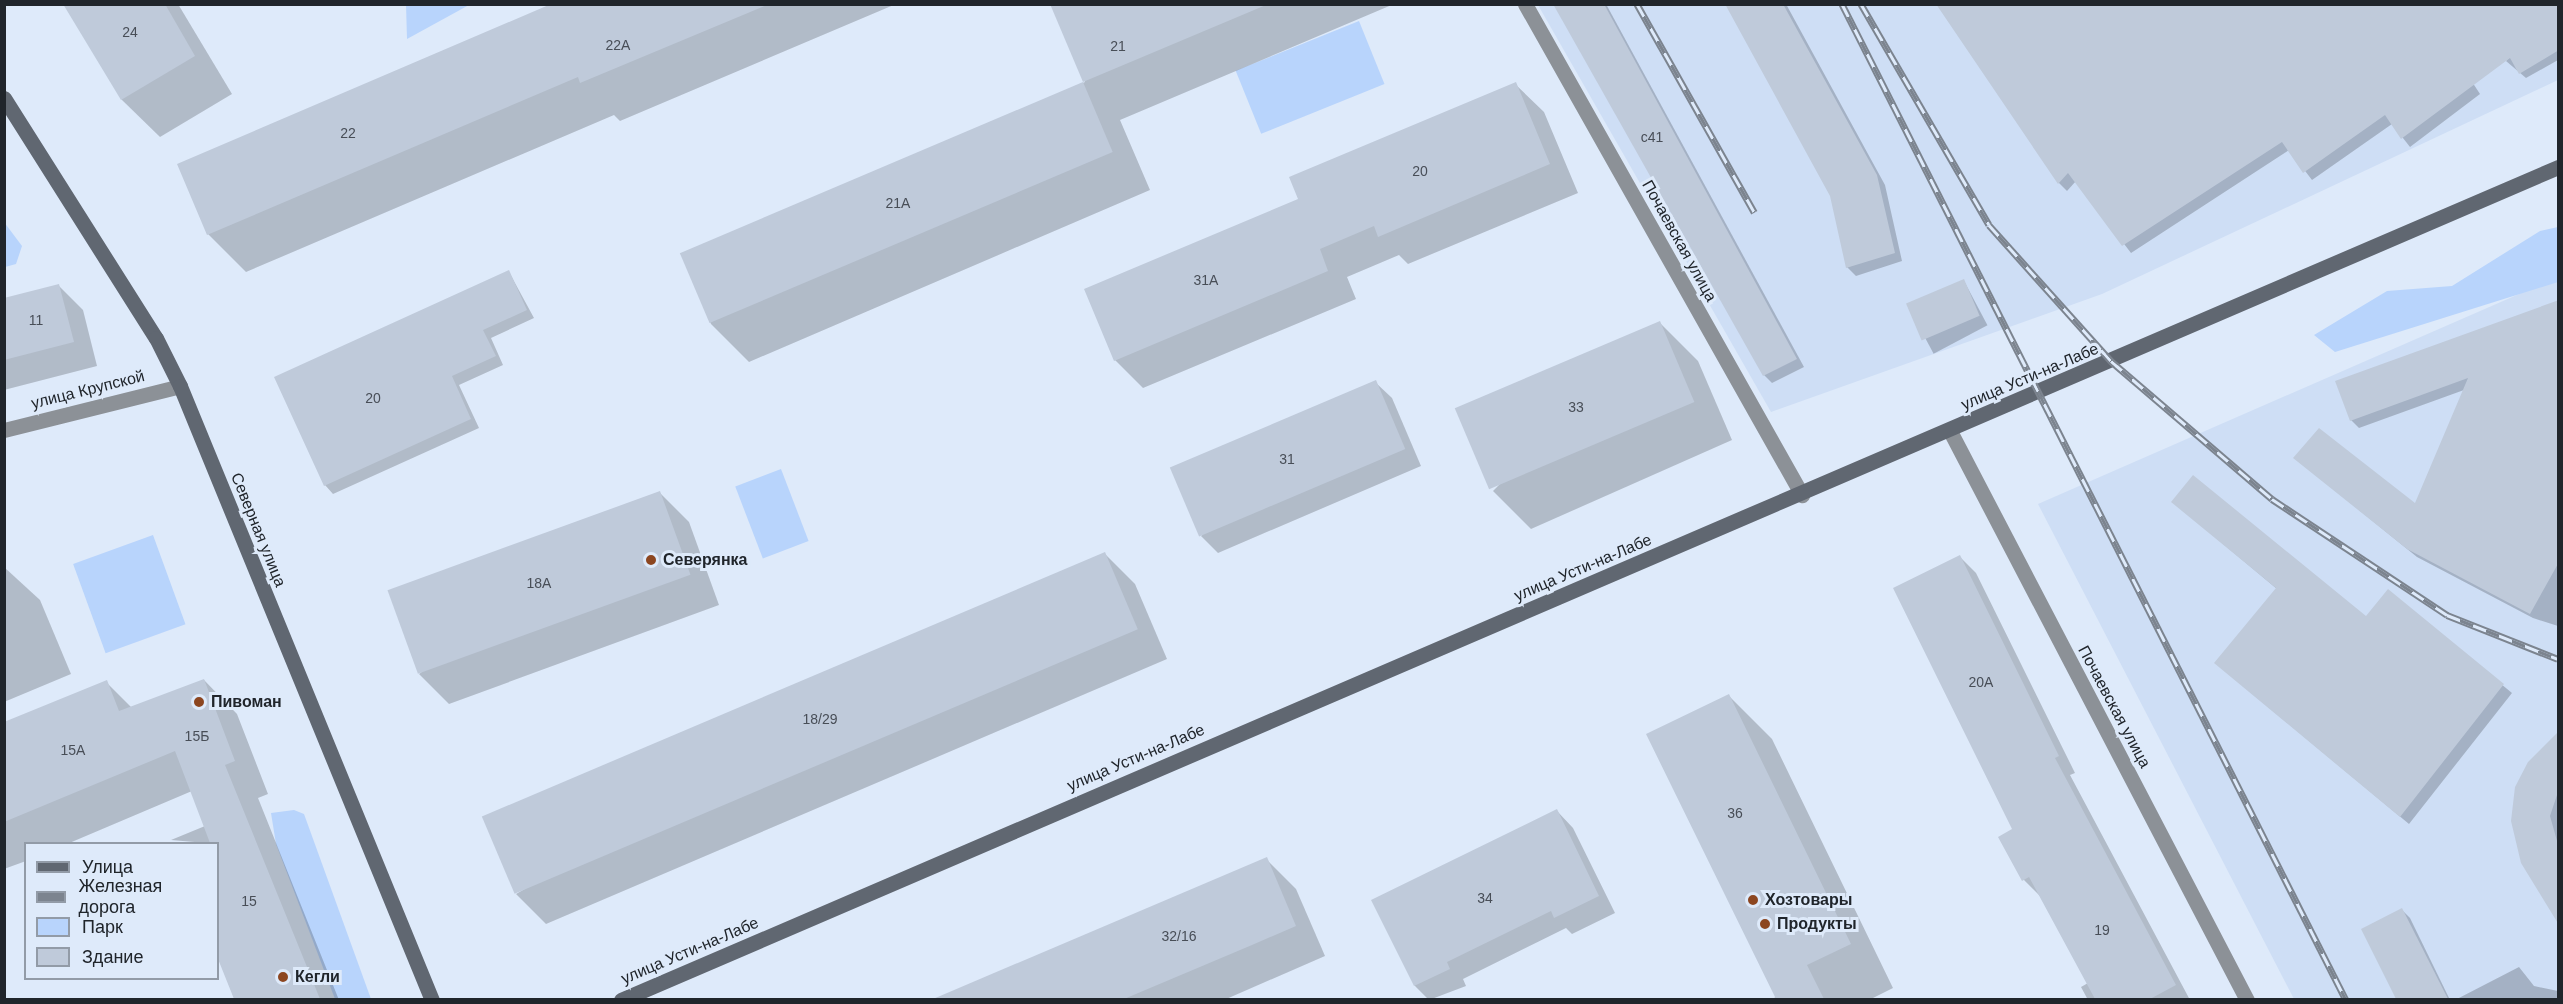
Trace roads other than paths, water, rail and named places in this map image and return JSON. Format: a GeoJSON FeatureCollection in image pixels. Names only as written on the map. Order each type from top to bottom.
{"type":"FeatureCollection","features":[{"type":"Feature","properties":{"kind":"street","name":"Почаевская улица"},"geometry":{"type":"LineString","coordinates":[[1525,4],[1802,495]]}},
{"type":"Feature","properties":{"kind":"street","name":"Северная улица"},"geometry":{"type":"LineString","coordinates":[[4,98],[156,338],[180,386],[432,999]]}},
{"type":"Feature","properties":{"kind":"street","name":"улица Усти-на-Лабе"},"geometry":{"type":"LineString","coordinates":[[621,999],[1802,495],[2559,167]]}},
{"type":"Feature","properties":{"kind":"street","name":"улица Крупской"},"geometry":{"type":"LineString","coordinates":[[4,430],[180,386]]}},
{"type":"Feature","properties":{"kind":"street","name":"Почаевская улица"},"geometry":{"type":"LineString","coordinates":[[1950,431],[2247,999]]}},
{"type":"Feature","properties":{"kind":"railway"},"geometry":{"type":"LineString","coordinates":[[1637,4],[1754,212]]}},
{"type":"Feature","properties":{"kind":"railway"},"geometry":{"type":"LineString","coordinates":[[1842,4],[2346,1000]]}},
{"type":"Feature","properties":{"kind":"railway"},"geometry":{"type":"LineString","coordinates":[[1861,4],[1989,225],[2111,361],[2272,499],[2447,615],[2558,659]]}},
{"type":"Feature","properties":{"kind":"place","name":"Северянка"},"geometry":{"type":"Point","coordinates":[651,560]}},
{"type":"Feature","properties":{"kind":"place","name":"Пивоман"},"geometry":{"type":"Point","coordinates":[199,702]}},
{"type":"Feature","properties":{"kind":"place","name":"Хозтовары"},"geometry":{"type":"Point","coordinates":[1753,900]}},
{"type":"Feature","properties":{"kind":"place","name":"Продукты"},"geometry":{"type":"Point","coordinates":[1765,924]}},
{"type":"Feature","properties":{"kind":"place","name":"Кегли"},"geometry":{"type":"Point","coordinates":[283,977]}}]}
